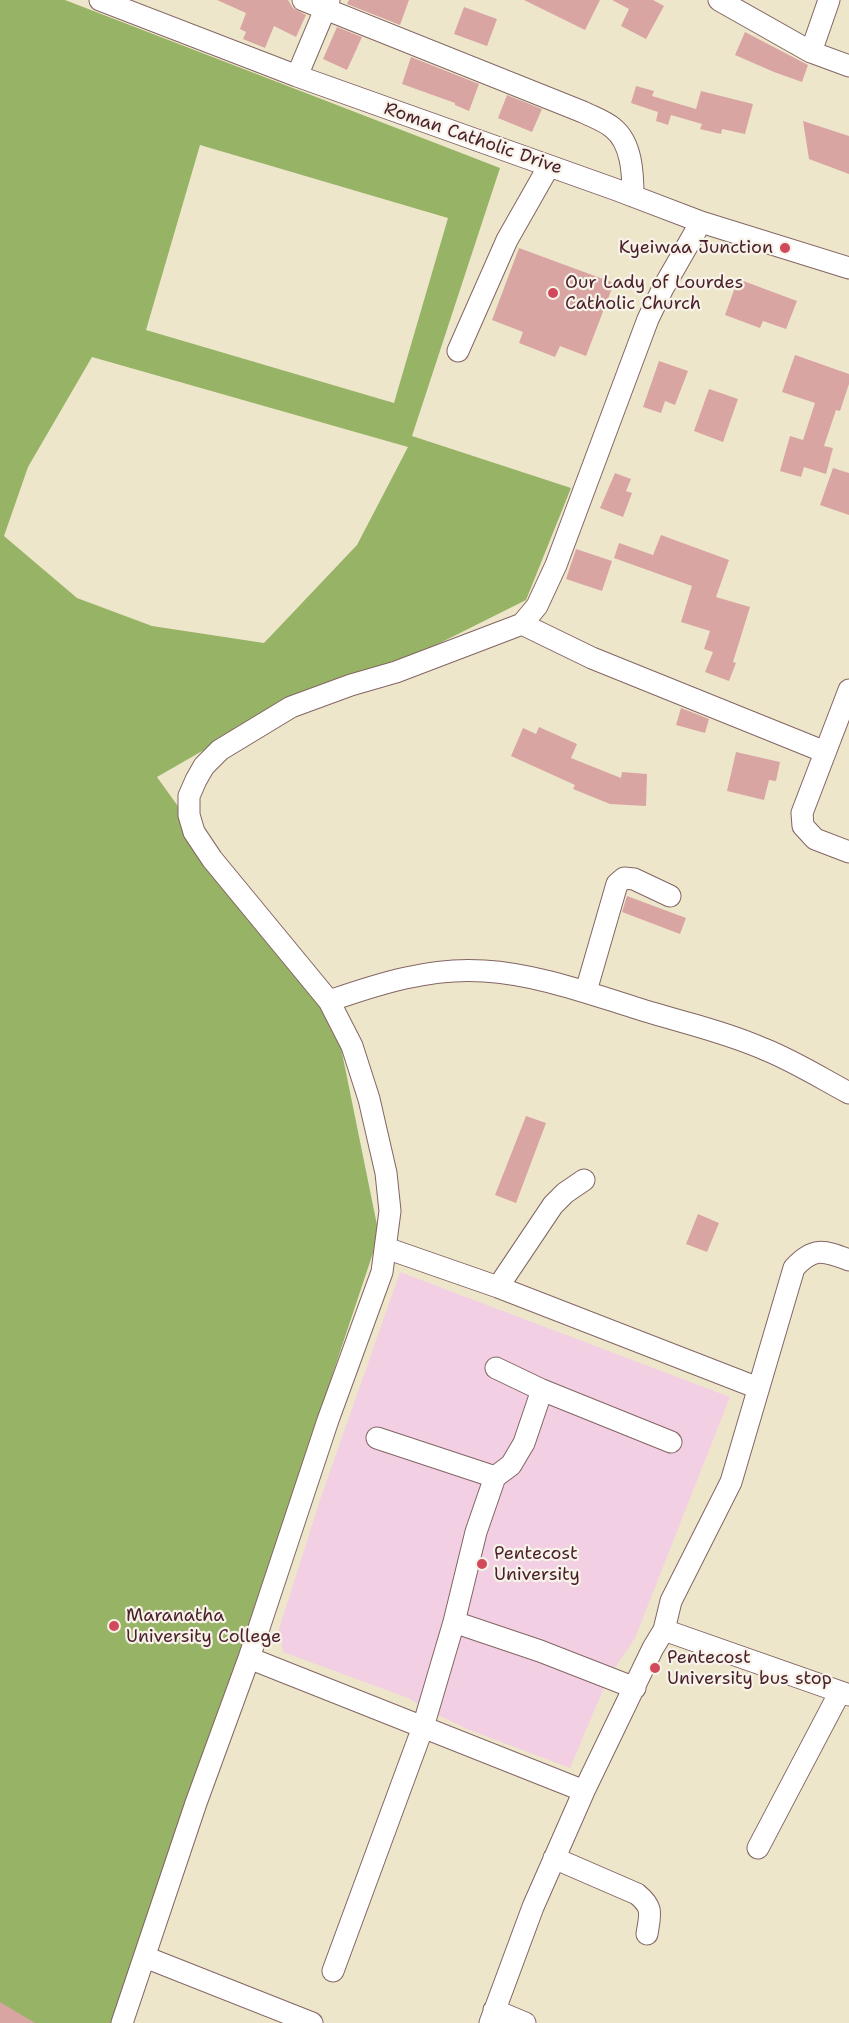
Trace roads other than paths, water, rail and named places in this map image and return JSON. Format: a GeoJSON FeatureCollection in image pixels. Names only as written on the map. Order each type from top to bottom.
{"type":"FeatureCollection","features":[{"type":"Feature","properties":{"kind":"street","name":"Roman Catholic Drive"},"geometry":{"type":"LineString","coordinates":[[100,0],[297,76],[701,222],[849,268]]}},
{"type":"Feature","properties":{"kind":"street"},"geometry":{"type":"LineString","coordinates":[[303,0],[327,5],[583,112],[614,128],[624,141],[630,158],[633,196]]}},
{"type":"Feature","properties":{"kind":"street"},"geometry":{"type":"LineString","coordinates":[[718,0],[810,52],[849,66]]}},
{"type":"Feature","properties":{"kind":"street"},"geometry":{"type":"LineString","coordinates":[[810,52],[829,0]]}},
{"type":"Feature","properties":{"kind":"street"},"geometry":{"type":"LineString","coordinates":[[297,76],[327,5]]}},
{"type":"Feature","properties":{"kind":"street"},"geometry":{"type":"LineString","coordinates":[[458,351],[507,240],[549,166]]}},
{"type":"Feature","properties":{"kind":"street"},"geometry":{"type":"LineString","coordinates":[[122,2023],[196,1803],[249,1658],[327,1420],[382,1272],[390,1211],[386,1173],[369,1100],[352,1046],[329,1001],[212,859],[194,831],[189,815],[189,796],[204,766],[220,750],[291,707],[351,685],[396,672],[522,624],[537,606],[556,566],[648,319],[701,222]]}},
{"type":"Feature","properties":{"kind":"street"},"geometry":{"type":"LineString","coordinates":[[522,624],[592,657],[825,752]]}},
{"type":"Feature","properties":{"kind":"street"},"geometry":{"type":"LineString","coordinates":[[849,690],[802,813],[803,826],[815,839],[849,852]]}},
{"type":"Feature","properties":{"kind":"street"},"geometry":{"type":"LineString","coordinates":[[586,991],[617,884],[624,878],[634,879],[670,896]]}},
{"type":"Feature","properties":{"kind":"street"},"geometry":{"type":"LineString","coordinates":[[329,1001],[372,986],[433,972],[483,970],[539,979],[720,1032],[764,1049],[849,1093]]}},
{"type":"Feature","properties":{"kind":"street"},"geometry":{"type":"LineString","coordinates":[[498,1287],[553,1205],[565,1192],[584,1180]]}},
{"type":"Feature","properties":{"kind":"street"},"geometry":{"type":"LineString","coordinates":[[386,1248],[498,1287],[758,1389]]}},
{"type":"Feature","properties":{"kind":"street"},"geometry":{"type":"LineString","coordinates":[[525,2023],[492,2017],[525,1926],[554,1858],[652,1648],[664,1630],[671,1601],[731,1482],[794,1268],[804,1256],[813,1253],[825,1252],[849,1260]]}},
{"type":"Feature","properties":{"kind":"street"},"geometry":{"type":"LineString","coordinates":[[496,1368],[542,1390],[671,1442]]}},
{"type":"Feature","properties":{"kind":"street"},"geometry":{"type":"LineString","coordinates":[[333,1971],[423,1727],[454,1622],[476,1532],[495,1477],[511,1465],[524,1443],[542,1390]]}},
{"type":"Feature","properties":{"kind":"street"},"geometry":{"type":"LineString","coordinates":[[377,1438],[495,1477]]}},
{"type":"Feature","properties":{"kind":"street"},"geometry":{"type":"LineString","coordinates":[[454,1622],[540,1651],[634,1688]]}},
{"type":"Feature","properties":{"kind":"street"},"geometry":{"type":"LineString","coordinates":[[664,1630],[844,1693],[758,1848]]}},
{"type":"Feature","properties":{"kind":"street"},"geometry":{"type":"LineString","coordinates":[[249,1658],[584,1791]]}},
{"type":"Feature","properties":{"kind":"street"},"geometry":{"type":"LineString","coordinates":[[554,1858],[643,1898],[650,1910],[647,1934]]}},
{"type":"Feature","properties":{"kind":"street"},"geometry":{"type":"LineString","coordinates":[[145,1957],[312,2023]]}},
{"type":"Feature","properties":{"kind":"place","name":"Kyeiwaa Junction"},"geometry":{"type":"Point","coordinates":[785,248]}},
{"type":"Feature","properties":{"kind":"place","name":"Our Lady of Lourdes Catholic Church"},"geometry":{"type":"Point","coordinates":[553,293]}},
{"type":"Feature","properties":{"kind":"place","name":"Pentecost University"},"geometry":{"type":"Point","coordinates":[482,1564]}},
{"type":"Feature","properties":{"kind":"place","name":"Maranatha University College"},"geometry":{"type":"Point","coordinates":[114,1626]}},
{"type":"Feature","properties":{"kind":"place","name":"Pentecost University bus stop"},"geometry":{"type":"Point","coordinates":[655,1668]}}]}
